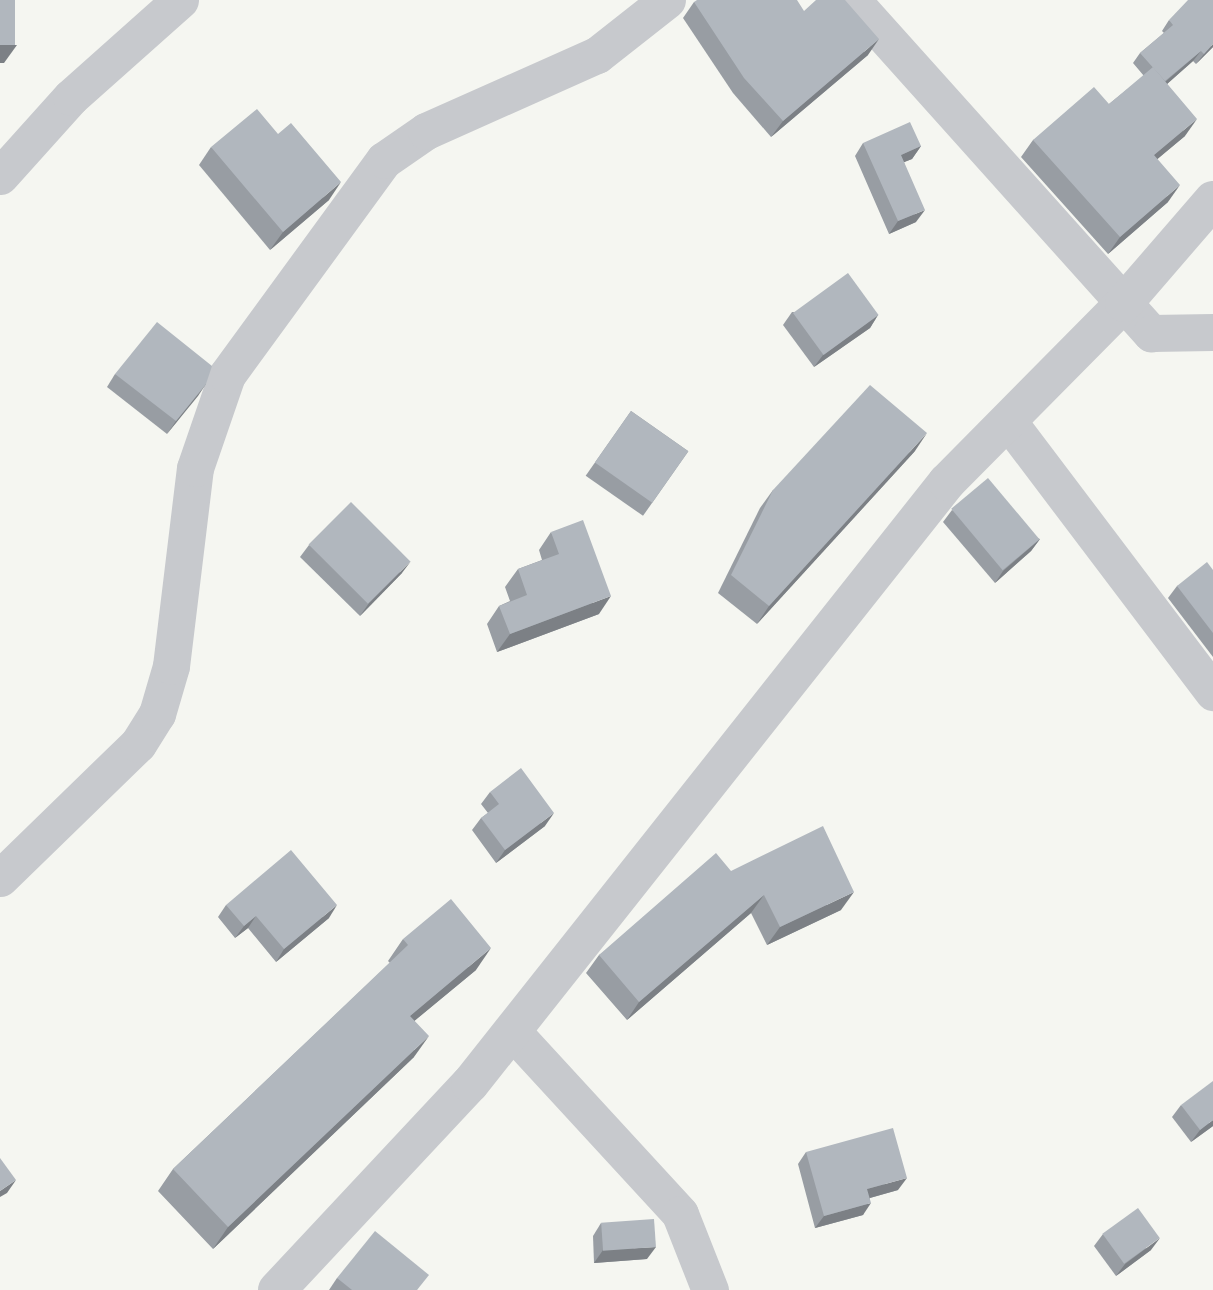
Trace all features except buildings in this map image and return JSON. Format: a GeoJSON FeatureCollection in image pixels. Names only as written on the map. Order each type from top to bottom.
{"type":"FeatureCollection","features":[{"type":"Feature","properties":{"kind":"street"},"geometry":{"type":"LineString","coordinates":[[0,176],[71,97],[180,0]]}},
{"type":"Feature","properties":{"kind":"street"},"geometry":{"type":"LineString","coordinates":[[0,878],[138,744],[157,714],[171,666],[195,468],[227,375],[384,160],[426,131],[597,55],[667,0]]}},
{"type":"Feature","properties":{"kind":"street"},"geometry":{"type":"LineString","coordinates":[[852,0],[1151,333],[1213,332]]}},
{"type":"Feature","properties":{"kind":"street"},"geometry":{"type":"LineString","coordinates":[[277,1290],[470,1084],[947,482],[1124,303],[1213,200]]}},
{"type":"Feature","properties":{"kind":"street"},"geometry":{"type":"LineString","coordinates":[[1007,421],[1213,692]]}},
{"type":"Feature","properties":{"kind":"street"},"geometry":{"type":"LineString","coordinates":[[512,1031],[680,1214],[710,1290]]}}]}
